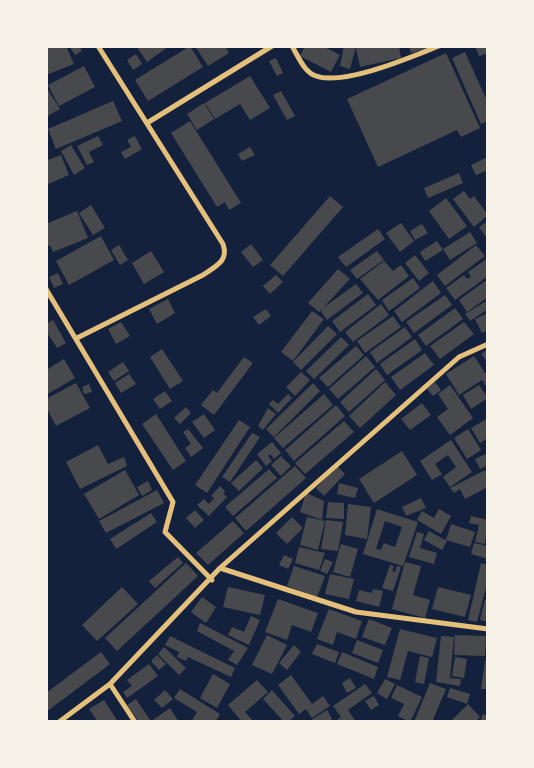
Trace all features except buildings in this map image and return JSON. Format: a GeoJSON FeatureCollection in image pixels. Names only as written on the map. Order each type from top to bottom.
{"type":"FeatureCollection","features":[{"type":"Feature","properties":{"kind":"street"},"geometry":{"type":"LineString","coordinates":[[77,338],[203,275],[222,263],[226,252],[223,244],[98,46]]}},
{"type":"Feature","properties":{"kind":"street"},"geometry":{"type":"LineString","coordinates":[[147,123],[272,46]]}},
{"type":"Feature","properties":{"kind":"street"},"geometry":{"type":"LineString","coordinates":[[292,46],[306,69],[315,76],[328,78],[372,72],[439,46]]}},
{"type":"Feature","properties":{"kind":"street"},"geometry":{"type":"LineString","coordinates":[[46,288],[173,502],[165,532],[212,580]]}},
{"type":"Feature","properties":{"kind":"street"},"geometry":{"type":"LineString","coordinates":[[59,722],[110,684],[212,580],[220,568],[459,357],[488,344]]}},
{"type":"Feature","properties":{"kind":"street"},"geometry":{"type":"LineString","coordinates":[[220,568],[356,612],[488,629]]}},
{"type":"Feature","properties":{"kind":"street"},"geometry":{"type":"LineString","coordinates":[[110,684],[135,722]]}}]}
